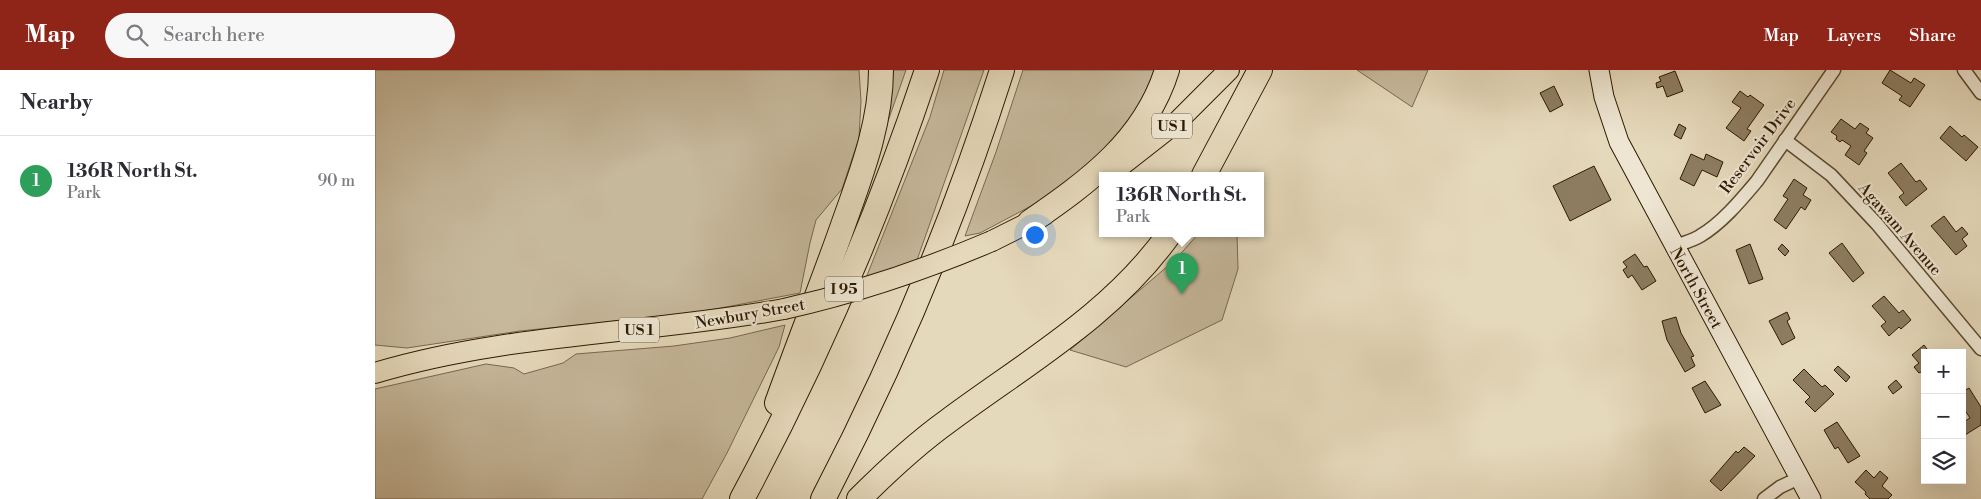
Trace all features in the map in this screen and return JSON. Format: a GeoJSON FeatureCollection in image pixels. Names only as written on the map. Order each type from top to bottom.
{"type":"FeatureCollection","features":[{"type":"Feature","properties":{"kind":"highway"},"geometry":{"type":"LineString","coordinates":[[742,499],[867,155],[877,118],[881,70]]}},
{"type":"Feature","properties":{"kind":"highway","name":"I 95"},"geometry":{"type":"LineString","coordinates":[[742,499],[800,386],[838,303],[887,183],[927,70]]}},
{"type":"Feature","properties":{"kind":"highway"},"geometry":{"type":"LineString","coordinates":[[823,499],[865,417],[920,293],[967,174],[1002,70]]}},
{"type":"Feature","properties":{"kind":"highway"},"geometry":{"type":"LineString","coordinates":[[1030,222],[1070,194],[1115,156],[1140,125],[1158,92],[1167,70]]}},
{"type":"Feature","properties":{"kind":"highway"},"geometry":{"type":"LineString","coordinates":[[1206,172],[1260,70]]}},
{"type":"Feature","properties":{"kind":"highway"},"geometry":{"type":"LineString","coordinates":[[859,499],[935,431],[1101,309],[1141,270],[1167,237]]}},
{"type":"Feature","properties":{"kind":"main road","name":"US 1"},"geometry":{"type":"LineString","coordinates":[[1113,172],[1178,121],[1229,70]]}},
{"type":"Feature","properties":{"kind":"main road","name":"Newbury Street"},"geometry":{"type":"LineString","coordinates":[[375,373],[429,359],[494,346],[696,324],[784,309],[834,298],[933,266],[1030,222],[1099,181]]}},
{"type":"Feature","properties":{"kind":"main road"},"geometry":{"type":"LineString","coordinates":[[375,358],[494,346]]}},
{"type":"Feature","properties":{"kind":"street","name":"North Street"},"geometry":{"type":"LineString","coordinates":[[1599,70],[1604,97],[1619,142],[1811,499]]}},
{"type":"Feature","properties":{"kind":"street","name":"Reservoir Drive"},"geometry":{"type":"LineString","coordinates":[[1674,247],[1699,237],[1720,221],[1757,180],[1834,70]]}},
{"type":"Feature","properties":{"kind":"street"},"geometry":{"type":"LineString","coordinates":[[1964,70],[1981,93]]}},
{"type":"Feature","properties":{"kind":"street","name":"Agawam Avenue"},"geometry":{"type":"LineString","coordinates":[[1785,140],[1831,175],[1877,224],[1981,349]]}},
{"type":"Feature","properties":{"kind":"street"},"geometry":{"type":"LineString","coordinates":[[1764,499],[1780,487],[1799,478]]}},
{"type":"Feature","properties":{"kind":"shaded area"},"geometry":{"type":"Polygon","coordinates":[[[375,70],[859,70],[861,101],[859,138],[842,189],[816,220],[800,293],[694,313],[520,331],[407,348],[375,345],[375,70]]]}},
{"type":"Feature","properties":{"kind":"shaded area"},"geometry":{"type":"Polygon","coordinates":[[[887,70],[906,70],[881,141],[887,70]]]}},
{"type":"Feature","properties":{"kind":"shaded area"},"geometry":{"type":"Polygon","coordinates":[[[944,70],[984,70],[917,260],[866,278],[930,117],[944,70]]]}},
{"type":"Feature","properties":{"kind":"shaded area"},"geometry":{"type":"Polygon","coordinates":[[[1023,70],[1159,70],[1119,141],[1046,198],[980,233],[965,236],[996,152],[1023,70]]]}},
{"type":"Feature","properties":{"kind":"shaded area"},"geometry":{"type":"Polygon","coordinates":[[[1357,70],[1428,70],[1412,107],[1357,70]]]}},
{"type":"Feature","properties":{"kind":"shaded area"},"geometry":{"type":"Polygon","coordinates":[[[1195,237],[1237,237],[1238,269],[1222,320],[1126,367],[1070,350],[1176,259],[1195,237]]]}},
{"type":"Feature","properties":{"kind":"shaded area"},"geometry":{"type":"Polygon","coordinates":[[[785,325],[779,347],[727,453],[702,499],[375,499],[375,389],[486,364],[514,368],[524,374],[563,363],[576,354],[674,346],[730,338],[785,325]]]}},
{"type":"Feature","properties":{"kind":"building"},"geometry":{"type":"Polygon","coordinates":[[[1890,70],[1911,83],[1914,78],[1925,85],[1910,107],[1899,100],[1902,96],[1882,83],[1890,70]]]}},
{"type":"Feature","properties":{"kind":"building"},"geometry":{"type":"Polygon","coordinates":[[[1675,71],[1683,91],[1667,97],[1663,86],[1657,88],[1656,83],[1661,81],[1659,77],[1675,71]]]}},
{"type":"Feature","properties":{"kind":"building"},"geometry":{"type":"Polygon","coordinates":[[[1554,86],[1563,105],[1550,112],[1540,93],[1554,86]]]}},
{"type":"Feature","properties":{"kind":"building"},"geometry":{"type":"Polygon","coordinates":[[[1740,91],[1748,97],[1750,95],[1764,105],[1747,129],[1751,131],[1744,141],[1726,128],[1741,108],[1732,102],[1740,91]]]}},
{"type":"Feature","properties":{"kind":"building"},"geometry":{"type":"Polygon","coordinates":[[[1841,119],[1855,129],[1860,123],[1869,129],[1866,133],[1873,138],[1864,151],[1867,153],[1859,165],[1845,155],[1851,146],[1842,140],[1840,142],[1836,139],[1837,136],[1831,132],[1841,119]]]}},
{"type":"Feature","properties":{"kind":"building"},"geometry":{"type":"Polygon","coordinates":[[[1679,124],[1686,128],[1681,139],[1674,135],[1679,124]]]}},
{"type":"Feature","properties":{"kind":"building"},"geometry":{"type":"Polygon","coordinates":[[[1950,126],[1962,137],[1964,135],[1978,147],[1966,161],[1940,138],[1950,126]]]}},
{"type":"Feature","properties":{"kind":"building"},"geometry":{"type":"Polygon","coordinates":[[[1691,154],[1704,160],[1706,154],[1723,162],[1717,177],[1702,170],[1694,186],[1680,179],[1691,154]]]}},
{"type":"Feature","properties":{"kind":"building"},"geometry":{"type":"Polygon","coordinates":[[[1901,163],[1916,182],[1920,180],[1927,189],[1906,206],[1899,197],[1904,193],[1888,173],[1901,163]]]}},
{"type":"Feature","properties":{"kind":"building"},"geometry":{"type":"Polygon","coordinates":[[[1594,166],[1611,200],[1570,221],[1553,186],[1594,166]]]}},
{"type":"Feature","properties":{"kind":"building"},"geometry":{"type":"Polygon","coordinates":[[[1794,179],[1807,188],[1803,195],[1811,200],[1805,210],[1801,207],[1786,229],[1774,220],[1788,199],[1783,196],[1794,179]]]}},
{"type":"Feature","properties":{"kind":"building"},"geometry":{"type":"Polygon","coordinates":[[[1944,216],[1956,232],[1962,227],[1968,234],[1962,239],[1967,246],[1956,255],[1931,226],[1944,216]]]}},
{"type":"Feature","properties":{"kind":"building"},"geometry":{"type":"Polygon","coordinates":[[[1842,243],[1864,273],[1853,282],[1829,253],[1842,243]]]}},
{"type":"Feature","properties":{"kind":"building"},"geometry":{"type":"Polygon","coordinates":[[[1750,244],[1763,279],[1749,284],[1736,250],[1750,244]]]}},
{"type":"Feature","properties":{"kind":"building"},"geometry":{"type":"Polygon","coordinates":[[[1782,244],[1789,251],[1785,256],[1778,249],[1782,244]]]}},
{"type":"Feature","properties":{"kind":"building"},"geometry":{"type":"Polygon","coordinates":[[[1635,254],[1644,267],[1647,266],[1656,281],[1642,290],[1632,275],[1628,278],[1623,270],[1627,267],[1623,262],[1635,254]]]}},
{"type":"Feature","properties":{"kind":"building"},"geometry":{"type":"Polygon","coordinates":[[[1884,296],[1899,313],[1903,310],[1911,320],[1889,336],[1881,326],[1886,322],[1872,306],[1884,296]]]}},
{"type":"Feature","properties":{"kind":"building"},"geometry":{"type":"Polygon","coordinates":[[[1787,312],[1790,319],[1787,321],[1795,338],[1782,345],[1769,321],[1787,312]]]}},
{"type":"Feature","properties":{"kind":"building"},"geometry":{"type":"Polygon","coordinates":[[[1676,317],[1681,333],[1694,356],[1691,357],[1695,366],[1685,372],[1667,340],[1662,321],[1676,317]]]}},
{"type":"Feature","properties":{"kind":"building"},"geometry":{"type":"Polygon","coordinates":[[[1924,345],[1927,349],[1921,349],[1921,372],[1919,373],[1914,367],[1919,363],[1912,355],[1924,345]]]}},
{"type":"Feature","properties":{"kind":"building"},"geometry":{"type":"Polygon","coordinates":[[[1838,366],[1850,377],[1846,382],[1834,370],[1838,366]]]}},
{"type":"Feature","properties":{"kind":"building"},"geometry":{"type":"Polygon","coordinates":[[[1804,369],[1822,387],[1825,385],[1834,394],[1815,412],[1805,402],[1810,397],[1793,380],[1804,369]]]}},
{"type":"Feature","properties":{"kind":"building"},"geometry":{"type":"Polygon","coordinates":[[[1896,380],[1902,387],[1893,394],[1888,387],[1896,380]]]}},
{"type":"Feature","properties":{"kind":"building"},"geometry":{"type":"Polygon","coordinates":[[[1705,381],[1721,405],[1705,413],[1692,388],[1705,381]]]}},
{"type":"Feature","properties":{"kind":"building"},"geometry":{"type":"Polygon","coordinates":[[[1969,388],[1981,407],[1981,425],[1966,434],[1966,420],[1970,418],[1966,412],[1966,390],[1969,388]]]}},
{"type":"Feature","properties":{"kind":"building"},"geometry":{"type":"Polygon","coordinates":[[[1837,422],[1860,456],[1848,463],[1838,447],[1835,449],[1824,430],[1837,422]]]}},
{"type":"Feature","properties":{"kind":"building"},"geometry":{"type":"Polygon","coordinates":[[[1744,447],[1755,456],[1721,491],[1710,481],[1736,451],[1738,453],[1744,447]]]}},
{"type":"Feature","properties":{"kind":"building"},"geometry":{"type":"Polygon","coordinates":[[[1866,470],[1874,478],[1880,471],[1888,478],[1882,486],[1892,495],[1888,499],[1870,499],[1865,494],[1866,492],[1855,482],[1866,470]]]}},
{"type":"Feature","properties":{"kind":"place","name":"136R North St."},"geometry":{"type":"Point","coordinates":[1182,294]}}]}
